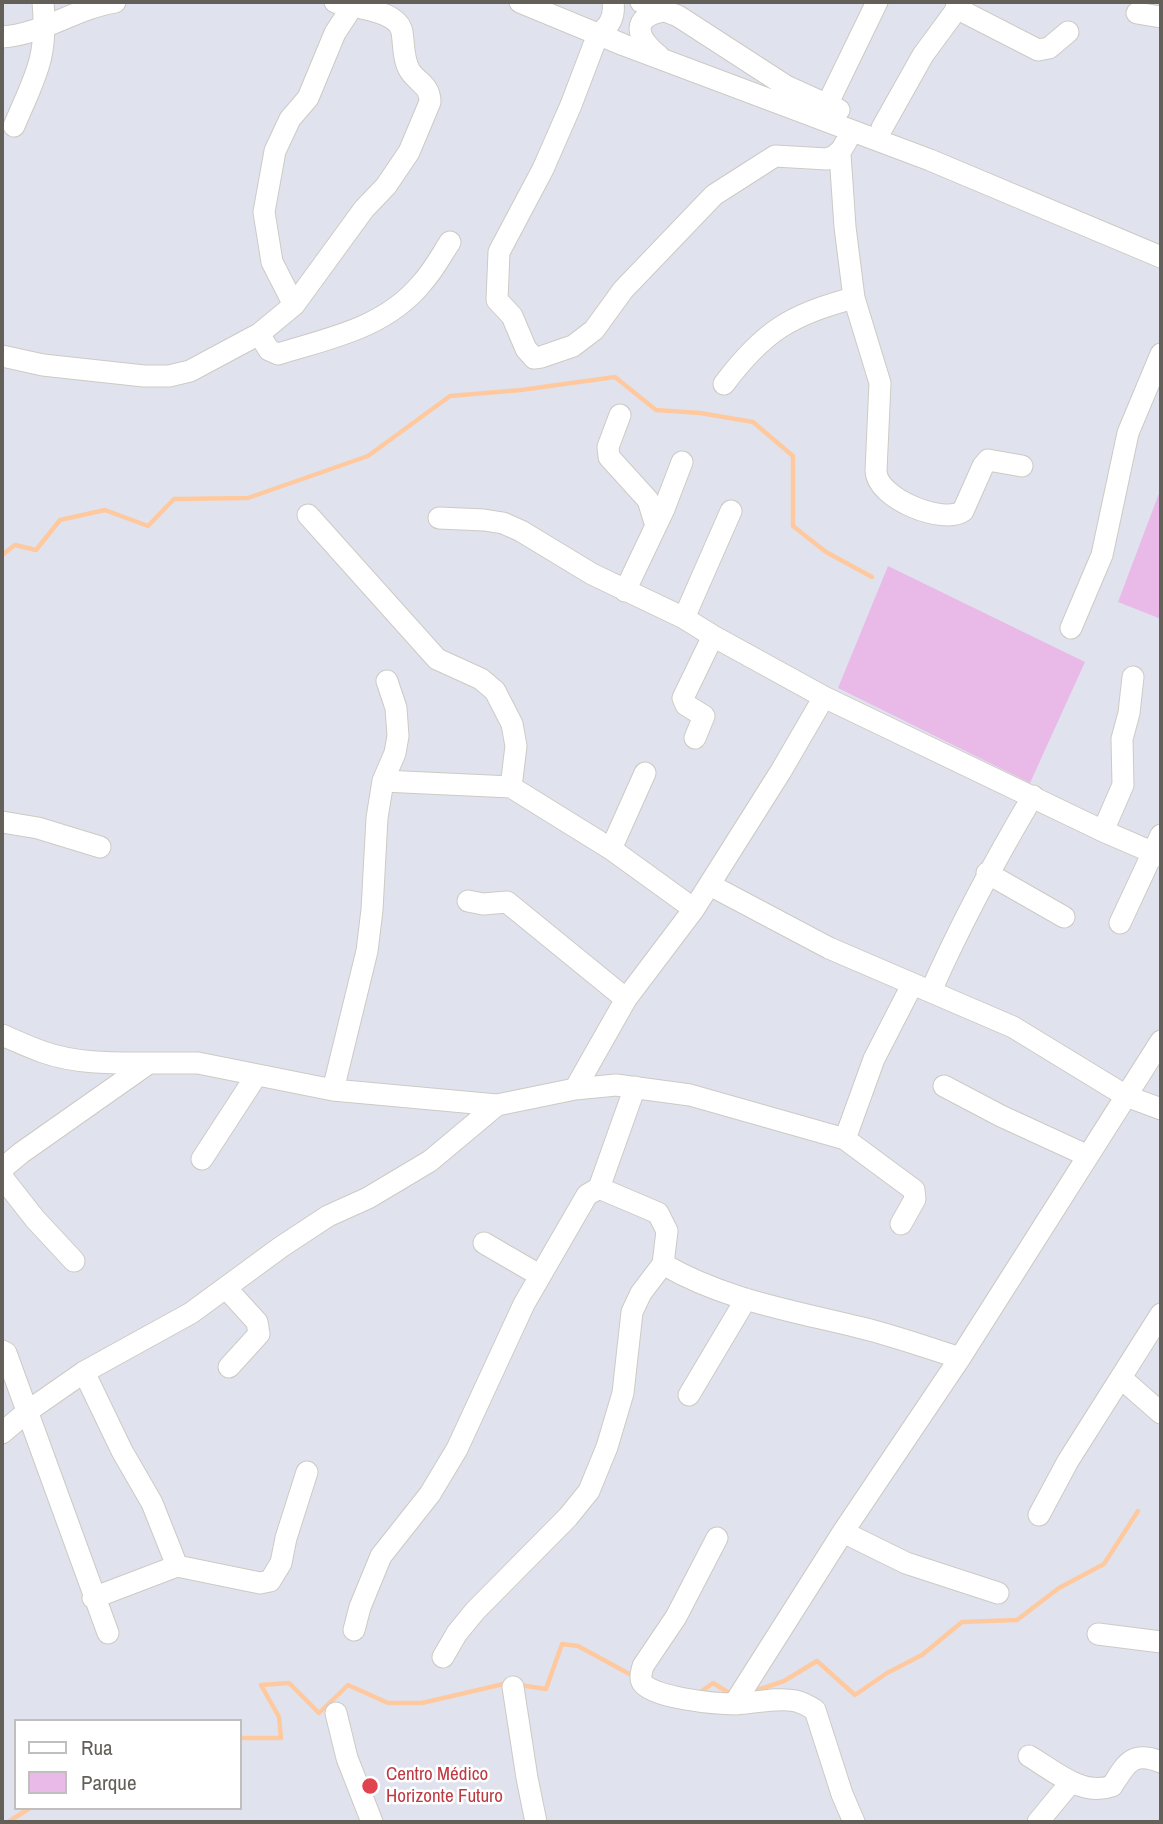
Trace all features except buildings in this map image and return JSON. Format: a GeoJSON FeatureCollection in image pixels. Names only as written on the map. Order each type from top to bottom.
{"type":"FeatureCollection","features":[{"type":"Feature","properties":{"kind":"street"},"geometry":{"type":"LineString","coordinates":[[14,127],[41,66],[45,25],[43,2]]}},
{"type":"Feature","properties":{"kind":"street"},"geometry":{"type":"LineString","coordinates":[[2,37],[20,36],[96,5],[115,2]]}},
{"type":"Feature","properties":{"kind":"street"},"geometry":{"type":"LineString","coordinates":[[520,2],[930,160],[1161,257]]}},
{"type":"Feature","properties":{"kind":"street"},"geometry":{"type":"LineString","coordinates":[[613,2],[611,20],[598,34],[543,169],[499,252],[497,300],[512,316],[526,349],[534,358],[556,352],[583,339],[594,330],[623,290],[709,199],[768,159],[783,155],[827,159],[840,154]]}},
{"type":"Feature","properties":{"kind":"street"},"geometry":{"type":"LineString","coordinates":[[641,2],[675,10],[766,75],[827,105],[1161,242]]}},
{"type":"Feature","properties":{"kind":"street"},"geometry":{"type":"LineString","coordinates":[[827,105],[877,2]]}},
{"type":"Feature","properties":{"kind":"street"},"geometry":{"type":"LineString","coordinates":[[2,356],[43,365],[144,376],[169,376],[190,371],[259,334],[294,305],[409,152],[430,102],[430,94],[409,70],[400,25],[386,14],[343,4],[335,33],[308,98],[290,119],[275,151],[264,212],[272,262],[294,305]]}},
{"type":"Feature","properties":{"kind":"street"},"geometry":{"type":"LineString","coordinates":[[882,128],[923,55],[959,5],[1038,50],[1049,48],[1068,32]]}},
{"type":"Feature","properties":{"kind":"street"},"geometry":{"type":"LineString","coordinates":[[662,58],[648,46],[639,30],[640,23],[646,17],[675,10]]}},
{"type":"Feature","properties":{"kind":"street"},"geometry":{"type":"LineString","coordinates":[[1137,13],[1161,17]]}},
{"type":"Feature","properties":{"kind":"street"},"geometry":{"type":"LineString","coordinates":[[852,131],[840,154],[847,250],[854,298],[880,383],[876,476],[884,490],[908,505],[941,514],[958,514],[988,460],[1022,466]]}},
{"type":"Feature","properties":{"kind":"street"},"geometry":{"type":"LineString","coordinates":[[259,334],[268,350],[278,354],[369,325],[421,285],[450,242]]}},
{"type":"Feature","properties":{"kind":"street"},"geometry":{"type":"LineString","coordinates":[[724,384],[737,366],[766,337],[813,309],[854,298]]}},
{"type":"Feature","properties":{"kind":"street"},"geometry":{"type":"LineString","coordinates":[[1071,628],[1102,555],[1128,433],[1161,354]]}},
{"type":"Feature","properties":{"kind":"street"},"geometry":{"type":"LineString","coordinates":[[620,415],[608,447],[609,457],[648,500],[656,526]]}},
{"type":"Feature","properties":{"kind":"street"},"geometry":{"type":"LineString","coordinates":[[625,591],[682,462]]}},
{"type":"Feature","properties":{"kind":"street"},"geometry":{"type":"LineString","coordinates":[[684,618],[731,512]]}},
{"type":"Feature","properties":{"kind":"street"},"geometry":{"type":"LineString","coordinates":[[308,515],[437,659],[481,679],[495,691],[512,724],[516,746],[511,788]]}},
{"type":"Feature","properties":{"kind":"street"},"geometry":{"type":"LineString","coordinates":[[439,518],[503,523],[521,531],[625,591],[684,618],[824,697],[1103,831],[1159,848],[1120,923]]}},
{"type":"Feature","properties":{"kind":"street"},"geometry":{"type":"LineString","coordinates":[[695,737],[704,716],[686,705],[683,698],[713,636]]}},
{"type":"Feature","properties":{"kind":"street"},"geometry":{"type":"LineString","coordinates":[[1103,831],[1123,785],[1122,739],[1129,713],[1133,677]]}},
{"type":"Feature","properties":{"kind":"street"},"geometry":{"type":"LineString","coordinates":[[333,1090],[367,951],[377,818],[383,781],[392,761],[398,736],[396,708],[387,681]]}},
{"type":"Feature","properties":{"kind":"street"},"geometry":{"type":"LineString","coordinates":[[575,1089],[626,999],[710,885],[824,697]]}},
{"type":"Feature","properties":{"kind":"street"},"geometry":{"type":"LineString","coordinates":[[611,849],[645,773]]}},
{"type":"Feature","properties":{"kind":"street"},"geometry":{"type":"LineString","coordinates":[[383,781],[511,788],[611,849],[694,909]]}},
{"type":"Feature","properties":{"kind":"street"},"geometry":{"type":"LineString","coordinates":[[845,1139],[874,1059],[956,933],[987,873],[1033,796]]}},
{"type":"Feature","properties":{"kind":"street"},"geometry":{"type":"LineString","coordinates":[[2,821],[38,828],[100,847]]}},
{"type":"Feature","properties":{"kind":"street"},"geometry":{"type":"LineString","coordinates":[[987,873],[1064,917]]}},
{"type":"Feature","properties":{"kind":"street"},"geometry":{"type":"LineString","coordinates":[[710,885],[828,948],[1013,1027],[1126,1096],[1161,1109]]}},
{"type":"Feature","properties":{"kind":"street"},"geometry":{"type":"LineString","coordinates":[[468,901],[483,904],[507,902],[626,999]]}},
{"type":"Feature","properties":{"kind":"street"},"geometry":{"type":"LineString","coordinates":[[2,1035],[45,1053],[71,1059],[105,1063],[198,1063],[333,1090],[497,1105],[575,1089],[616,1085],[721,1102],[845,1139],[914,1190],[915,1199],[901,1224]]}},
{"type":"Feature","properties":{"kind":"street"},"geometry":{"type":"LineString","coordinates":[[734,1704],[843,1532],[960,1358],[1161,1041]]}},
{"type":"Feature","properties":{"kind":"street"},"geometry":{"type":"LineString","coordinates":[[2,1170],[21,1153],[149,1063]]}},
{"type":"Feature","properties":{"kind":"street"},"geometry":{"type":"LineString","coordinates":[[202,1159],[256,1076]]}},
{"type":"Feature","properties":{"kind":"street"},"geometry":{"type":"LineString","coordinates":[[944,1086],[1088,1156]]}},
{"type":"Feature","properties":{"kind":"street"},"geometry":{"type":"LineString","coordinates":[[354,1630],[360,1607],[381,1556],[430,1494],[457,1449],[539,1275],[587,1195],[599,1188],[635,1087]]}},
{"type":"Feature","properties":{"kind":"street"},"geometry":{"type":"LineString","coordinates":[[2,1433],[28,1411],[84,1372],[170,1325],[328,1216],[368,1198],[430,1161],[497,1105]]}},
{"type":"Feature","properties":{"kind":"street"},"geometry":{"type":"LineString","coordinates":[[2,1177],[35,1219],[74,1261]]}},
{"type":"Feature","properties":{"kind":"street"},"geometry":{"type":"LineString","coordinates":[[443,1657],[457,1633],[475,1611],[568,1517],[589,1491],[607,1447],[623,1393],[632,1312],[641,1293],[663,1264],[667,1231],[658,1213],[599,1188]]}},
{"type":"Feature","properties":{"kind":"street"},"geometry":{"type":"LineString","coordinates":[[484,1243],[539,1275]]}},
{"type":"Feature","properties":{"kind":"street"},"geometry":{"type":"LineString","coordinates":[[663,1264],[707,1287],[867,1329],[960,1358]]}},
{"type":"Feature","properties":{"kind":"street"},"geometry":{"type":"LineString","coordinates":[[226,1288],[257,1322],[259,1334],[229,1367]]}},
{"type":"Feature","properties":{"kind":"street"},"geometry":{"type":"LineString","coordinates":[[689,1395],[746,1299]]}},
{"type":"Feature","properties":{"kind":"street"},"geometry":{"type":"LineString","coordinates":[[1040,1515],[1068,1461],[1161,1314]]}},
{"type":"Feature","properties":{"kind":"street"},"geometry":{"type":"LineString","coordinates":[[2,1351],[6,1353],[28,1411],[107,1633]]}},
{"type":"Feature","properties":{"kind":"street"},"geometry":{"type":"LineString","coordinates":[[84,1372],[117,1441],[152,1503],[177,1566]]}},
{"type":"Feature","properties":{"kind":"street"},"geometry":{"type":"LineString","coordinates":[[1121,1378],[1161,1413]]}},
{"type":"Feature","properties":{"kind":"street"},"geometry":{"type":"LineString","coordinates":[[93,1598],[177,1566],[261,1583],[270,1581],[281,1563],[307,1472]]}},
{"type":"Feature","properties":{"kind":"street"},"geometry":{"type":"LineString","coordinates":[[843,1532],[906,1563],[998,1592]]}},
{"type":"Feature","properties":{"kind":"street"},"geometry":{"type":"LineString","coordinates":[[718,1538],[676,1617],[643,1666],[640,1675],[648,1688],[680,1698],[734,1704],[794,1700],[810,1706],[815,1710],[842,1794],[854,1822]]}},
{"type":"Feature","properties":{"kind":"street"},"geometry":{"type":"LineString","coordinates":[[1098,1634],[1161,1642]]}},
{"type":"Feature","properties":{"kind":"street"},"geometry":{"type":"LineString","coordinates":[[513,1687],[536,1822]]}},
{"type":"Feature","properties":{"kind":"street"},"geometry":{"type":"LineString","coordinates":[[336,1713],[347,1758],[372,1822]]}},
{"type":"Feature","properties":{"kind":"street"},"geometry":{"type":"LineString","coordinates":[[1029,1756],[1071,1782],[1096,1789],[1112,1786],[1128,1762],[1135,1758],[1161,1762]]}},
{"type":"Feature","properties":{"kind":"street"},"geometry":{"type":"LineString","coordinates":[[1038,1822],[1071,1782]]}},
{"type":"Feature","properties":{"kind":"green space"},"geometry":{"type":"Polygon","coordinates":[[[1161,488],[1161,619],[1118,602],[1161,488]]]}},
{"type":"Feature","properties":{"kind":"green space"},"geometry":{"type":"Polygon","coordinates":[[[888,566],[1085,662],[1030,783],[838,688],[888,566]]]}},
{"type":"Feature","properties":{"kind":"waterway"},"geometry":{"type":"LineString","coordinates":[[2,555],[15,545],[36,550],[60,520],[105,510],[148,526],[174,499],[248,498],[368,456],[450,396],[521,390],[615,377],[656,410],[700,413],[753,422],[793,456],[793,526],[826,552],[872,577]]}},
{"type":"Feature","properties":{"kind":"waterway"},"geometry":{"type":"LineString","coordinates":[[749,1693],[784,1681],[817,1661],[855,1695],[887,1673],[922,1655],[962,1622],[1017,1620],[1059,1588],[1104,1564],[1138,1511]]}},
{"type":"Feature","properties":{"kind":"waterway"},"geometry":{"type":"LineString","coordinates":[[520,1685],[546,1689],[562,1644],[578,1646],[635,1677]]}},
{"type":"Feature","properties":{"kind":"waterway"},"geometry":{"type":"LineString","coordinates":[[242,1738],[281,1738],[279,1717],[261,1685],[289,1683],[319,1713],[348,1685],[388,1703],[422,1703],[508,1683]]}},
{"type":"Feature","properties":{"kind":"waterway"},"geometry":{"type":"LineString","coordinates":[[698,1694],[713,1683],[731,1694]]}},
{"type":"Feature","properties":{"kind":"waterway"},"geometry":{"type":"LineString","coordinates":[[8,1822],[27,1810]]}},
{"type":"Feature","properties":{"kind":"place","name":"Centro Médico Horizonte Futuro"},"geometry":{"type":"Point","coordinates":[370,1786]}}]}
